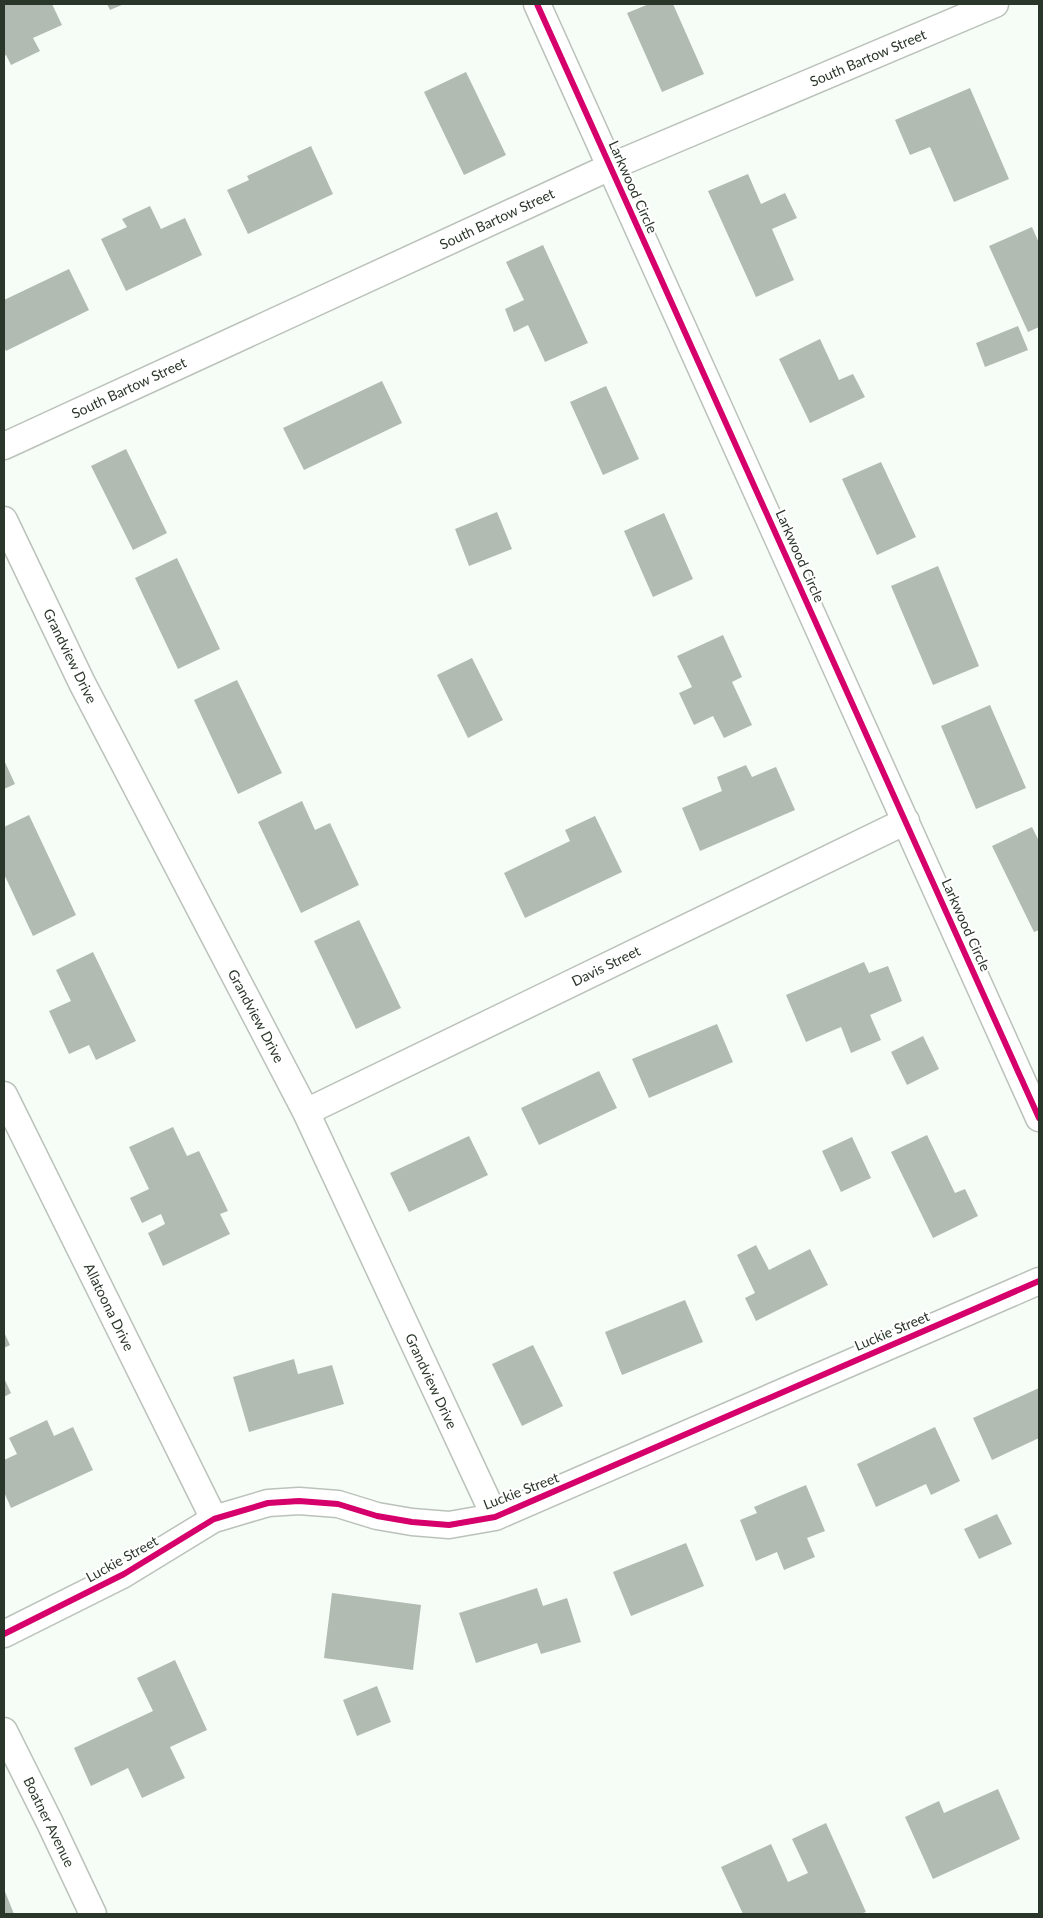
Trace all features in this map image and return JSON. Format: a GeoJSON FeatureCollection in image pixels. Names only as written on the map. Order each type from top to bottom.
{"type":"FeatureCollection","features":[{"type":"Feature","properties":{"kind":"street","name":"Larkwood Circle"},"geometry":{"type":"LineString","coordinates":[[537,4],[1039,1118]]}},
{"type":"Feature","properties":{"kind":"street","name":"South Bartow Street"},"geometry":{"type":"LineString","coordinates":[[4,446],[610,167],[994,4]]}},
{"type":"Feature","properties":{"kind":"street","name":"Grandview Drive"},"geometry":{"type":"LineString","coordinates":[[4,520],[82,683],[306,1112],[495,1517]]}},
{"type":"Feature","properties":{"kind":"street","name":"Davis Street"},"geometry":{"type":"LineString","coordinates":[[306,1112],[906,821]]}},
{"type":"Feature","properties":{"kind":"street","name":"Allatoona Drive"},"geometry":{"type":"LineString","coordinates":[[4,1095],[214,1519]]}},
{"type":"Feature","properties":{"kind":"street","name":"Luckie Street"},"geometry":{"type":"LineString","coordinates":[[4,1634],[124,1574],[214,1519],[268,1503],[299,1501],[338,1504],[377,1516],[412,1522],[449,1525],[495,1517],[1039,1281]]}},
{"type":"Feature","properties":{"kind":"street","name":"Boatner Avenue"},"geometry":{"type":"LineString","coordinates":[[4,1731],[50,1822],[93,1914]]}},
{"type":"Feature","properties":{"kind":"building"},"geometry":{"type":"Polygon","coordinates":[[[4,4],[52,4],[62,25],[33,38],[40,51],[11,65],[6,55],[4,56],[4,4]]]}},
{"type":"Feature","properties":{"kind":"building"},"geometry":{"type":"Polygon","coordinates":[[[107,4],[124,4],[110,10],[107,4]]]}},
{"type":"Feature","properties":{"kind":"building"},"geometry":{"type":"Polygon","coordinates":[[[649,4],[673,4],[704,74],[662,92],[627,13],[649,4]]]}},
{"type":"Feature","properties":{"kind":"building"},"geometry":{"type":"Polygon","coordinates":[[[466,72],[506,155],[464,175],[424,92],[466,72]]]}},
{"type":"Feature","properties":{"kind":"building"},"geometry":{"type":"Polygon","coordinates":[[[970,88],[1009,179],[954,202],[930,147],[910,155],[895,120],[970,88]]]}},
{"type":"Feature","properties":{"kind":"building"},"geometry":{"type":"Polygon","coordinates":[[[311,146],[333,194],[248,234],[227,190],[249,180],[247,176],[311,146]]]}},
{"type":"Feature","properties":{"kind":"building"},"geometry":{"type":"Polygon","coordinates":[[[748,174],[761,204],[785,193],[797,218],[772,229],[794,280],[756,297],[708,191],[748,174]]]}},
{"type":"Feature","properties":{"kind":"building"},"geometry":{"type":"Polygon","coordinates":[[[150,206],[161,229],[185,218],[202,255],[126,291],[101,239],[127,227],[122,219],[150,206]]]}},
{"type":"Feature","properties":{"kind":"building"},"geometry":{"type":"Polygon","coordinates":[[[1032,227],[1039,243],[1039,327],[1028,332],[989,246],[1032,227]]]}},
{"type":"Feature","properties":{"kind":"building"},"geometry":{"type":"Polygon","coordinates":[[[543,245],[588,343],[545,362],[528,325],[514,332],[505,309],[524,300],[506,262],[543,245]]]}},
{"type":"Feature","properties":{"kind":"building"},"geometry":{"type":"Polygon","coordinates":[[[69,269],[89,310],[6,351],[4,347],[4,300],[69,269]]]}},
{"type":"Feature","properties":{"kind":"building"},"geometry":{"type":"Polygon","coordinates":[[[1018,326],[1028,350],[985,367],[976,343],[1018,326]]]}},
{"type":"Feature","properties":{"kind":"building"},"geometry":{"type":"Polygon","coordinates":[[[820,339],[839,380],[853,374],[865,397],[810,423],[779,359],[820,339]]]}},
{"type":"Feature","properties":{"kind":"building"},"geometry":{"type":"Polygon","coordinates":[[[382,381],[402,423],[304,470],[283,428],[382,381]]]}},
{"type":"Feature","properties":{"kind":"building"},"geometry":{"type":"Polygon","coordinates":[[[606,386],[639,459],[603,475],[570,402],[606,386]]]}},
{"type":"Feature","properties":{"kind":"building"},"geometry":{"type":"Polygon","coordinates":[[[126,449],[167,533],[133,550],[91,466],[126,449]]]}},
{"type":"Feature","properties":{"kind":"building"},"geometry":{"type":"Polygon","coordinates":[[[881,462],[916,537],[877,555],[842,479],[881,462]]]}},
{"type":"Feature","properties":{"kind":"building"},"geometry":{"type":"Polygon","coordinates":[[[497,512],[512,549],[469,566],[455,529],[497,512]]]}},
{"type":"Feature","properties":{"kind":"building"},"geometry":{"type":"Polygon","coordinates":[[[664,513],[693,579],[653,597],[624,531],[664,513]]]}},
{"type":"Feature","properties":{"kind":"building"},"geometry":{"type":"Polygon","coordinates":[[[177,558],[220,649],[178,669],[135,578],[177,558]]]}},
{"type":"Feature","properties":{"kind":"building"},"geometry":{"type":"Polygon","coordinates":[[[938,566],[979,666],[933,685],[891,586],[938,566]]]}},
{"type":"Feature","properties":{"kind":"building"},"geometry":{"type":"Polygon","coordinates":[[[723,635],[742,677],[732,682],[752,725],[724,738],[713,716],[694,725],[679,693],[692,687],[677,656],[723,635]]]}},
{"type":"Feature","properties":{"kind":"building"},"geometry":{"type":"Polygon","coordinates":[[[472,658],[503,720],[468,738],[437,675],[472,658]]]}},
{"type":"Feature","properties":{"kind":"building"},"geometry":{"type":"Polygon","coordinates":[[[237,680],[282,773],[238,794],[194,700],[237,680]]]}},
{"type":"Feature","properties":{"kind":"building"},"geometry":{"type":"Polygon","coordinates":[[[990,705],[1026,788],[976,809],[941,726],[990,705]]]}},
{"type":"Feature","properties":{"kind":"building"},"geometry":{"type":"Polygon","coordinates":[[[4,760],[15,784],[4,789],[4,760]]]}},
{"type":"Feature","properties":{"kind":"building"},"geometry":{"type":"Polygon","coordinates":[[[746,765],[752,777],[776,767],[795,810],[700,851],[682,808],[722,791],[717,777],[746,765]]]}},
{"type":"Feature","properties":{"kind":"building"},"geometry":{"type":"Polygon","coordinates":[[[302,801],[315,830],[330,823],[359,885],[301,913],[258,822],[302,801]]]}},
{"type":"Feature","properties":{"kind":"building"},"geometry":{"type":"Polygon","coordinates":[[[29,815],[76,915],[33,936],[4,874],[4,827],[29,815]]]}},
{"type":"Feature","properties":{"kind":"building"},"geometry":{"type":"Polygon","coordinates":[[[595,816],[622,872],[525,918],[504,873],[570,841],[565,830],[595,816]]]}},
{"type":"Feature","properties":{"kind":"building"},"geometry":{"type":"Polygon","coordinates":[[[1032,827],[1039,841],[1039,930],[1034,932],[992,846],[1032,827]]]}},
{"type":"Feature","properties":{"kind":"building"},"geometry":{"type":"Polygon","coordinates":[[[359,920],[401,1008],[356,1029],[314,941],[359,920]]]}},
{"type":"Feature","properties":{"kind":"building"},"geometry":{"type":"Polygon","coordinates":[[[93,952],[136,1041],[96,1060],[89,1045],[69,1054],[49,1011],[71,1001],[56,970],[93,952]]]}},
{"type":"Feature","properties":{"kind":"building"},"geometry":{"type":"Polygon","coordinates":[[[864,962],[869,973],[888,966],[902,1001],[870,1015],[881,1040],[851,1053],[841,1027],[806,1042],[786,995],[864,962]]]}},
{"type":"Feature","properties":{"kind":"building"},"geometry":{"type":"Polygon","coordinates":[[[717,1024],[733,1062],[649,1098],[632,1059],[717,1024]]]}},
{"type":"Feature","properties":{"kind":"building"},"geometry":{"type":"Polygon","coordinates":[[[923,1036],[939,1069],[907,1085],[891,1052],[923,1036]]]}},
{"type":"Feature","properties":{"kind":"building"},"geometry":{"type":"Polygon","coordinates":[[[599,1071],[617,1108],[539,1145],[521,1108],[599,1071]]]}},
{"type":"Feature","properties":{"kind":"building"},"geometry":{"type":"Polygon","coordinates":[[[173,1127],[187,1156],[199,1151],[228,1211],[220,1214],[230,1234],[163,1266],[148,1233],[165,1224],[161,1214],[142,1223],[130,1198],[149,1189],[129,1147],[173,1127]]]}},
{"type":"Feature","properties":{"kind":"building"},"geometry":{"type":"Polygon","coordinates":[[[927,1135],[955,1193],[965,1189],[978,1216],[933,1238],[891,1152],[927,1135]]]}},
{"type":"Feature","properties":{"kind":"building"},"geometry":{"type":"Polygon","coordinates":[[[469,1136],[488,1175],[409,1212],[390,1173],[469,1136]]]}},
{"type":"Feature","properties":{"kind":"building"},"geometry":{"type":"Polygon","coordinates":[[[852,1137],[871,1178],[841,1192],[822,1151],[852,1137]]]}},
{"type":"Feature","properties":{"kind":"building"},"geometry":{"type":"Polygon","coordinates":[[[756,1245],[769,1270],[810,1249],[828,1285],[756,1321],[745,1298],[755,1293],[737,1255],[756,1245]]]}},
{"type":"Feature","properties":{"kind":"building"},"geometry":{"type":"Polygon","coordinates":[[[685,1300],[703,1342],[622,1375],[605,1332],[685,1300]]]}},
{"type":"Feature","properties":{"kind":"building"},"geometry":{"type":"Polygon","coordinates":[[[4,1332],[10,1345],[4,1348],[4,1332]]]}},
{"type":"Feature","properties":{"kind":"building"},"geometry":{"type":"Polygon","coordinates":[[[533,1345],[563,1406],[522,1426],[492,1364],[533,1345]]]}},
{"type":"Feature","properties":{"kind":"building"},"geometry":{"type":"Polygon","coordinates":[[[294,1359],[298,1374],[332,1365],[344,1404],[249,1432],[233,1377],[294,1359]]]}},
{"type":"Feature","properties":{"kind":"building"},"geometry":{"type":"Polygon","coordinates":[[[4,1378],[11,1393],[4,1397],[4,1378]]]}},
{"type":"Feature","properties":{"kind":"building"},"geometry":{"type":"Polygon","coordinates":[[[1039,1388],[1039,1438],[992,1460],[973,1418],[1039,1388]]]}},
{"type":"Feature","properties":{"kind":"building"},"geometry":{"type":"Polygon","coordinates":[[[47,1420],[54,1436],[73,1427],[93,1470],[11,1508],[4,1492],[4,1460],[17,1454],[9,1438],[47,1420]]]}},
{"type":"Feature","properties":{"kind":"building"},"geometry":{"type":"Polygon","coordinates":[[[935,1427],[960,1481],[931,1495],[926,1484],[876,1507],[857,1464],[935,1427]]]}},
{"type":"Feature","properties":{"kind":"building"},"geometry":{"type":"Polygon","coordinates":[[[806,1485],[825,1531],[807,1538],[815,1557],[784,1570],[777,1552],[756,1561],[740,1520],[757,1513],[754,1507],[806,1485]]]}},
{"type":"Feature","properties":{"kind":"building"},"geometry":{"type":"Polygon","coordinates":[[[997,1514],[1012,1544],[979,1559],[964,1529],[997,1514]]]}},
{"type":"Feature","properties":{"kind":"building"},"geometry":{"type":"Polygon","coordinates":[[[686,1543],[704,1586],[631,1616],[613,1572],[686,1543]]]}},
{"type":"Feature","properties":{"kind":"building"},"geometry":{"type":"Polygon","coordinates":[[[537,1588],[543,1606],[567,1598],[581,1642],[541,1654],[537,1643],[476,1663],[459,1613],[537,1588]]]}},
{"type":"Feature","properties":{"kind":"building"},"geometry":{"type":"Polygon","coordinates":[[[332,1593],[421,1605],[413,1670],[324,1658],[332,1593]]]}},
{"type":"Feature","properties":{"kind":"building"},"geometry":{"type":"Polygon","coordinates":[[[175,1660],[207,1730],[170,1747],[185,1778],[142,1798],[128,1768],[91,1786],[74,1748],[153,1711],[137,1678],[175,1660]]]}},
{"type":"Feature","properties":{"kind":"building"},"geometry":{"type":"Polygon","coordinates":[[[377,1686],[391,1722],[357,1736],[343,1700],[377,1686]]]}},
{"type":"Feature","properties":{"kind":"building"},"geometry":{"type":"Polygon","coordinates":[[[998,1789],[1020,1839],[933,1879],[905,1817],[939,1801],[944,1813],[998,1789]]]}},
{"type":"Feature","properties":{"kind":"building"},"geometry":{"type":"Polygon","coordinates":[[[826,1823],[866,1912],[860,1914],[743,1914],[721,1867],[771,1844],[788,1882],[808,1873],[792,1839],[826,1823]]]}},
{"type":"Feature","properties":{"kind":"building"},"geometry":{"type":"Polygon","coordinates":[[[4,1889],[14,1914],[4,1914],[4,1889]]]}},
{"type":"Feature","properties":{"kind":"cycle path"},"geometry":{"type":"LineString","coordinates":[[537,4],[1039,1118]]}},
{"type":"Feature","properties":{"kind":"cycle path"},"geometry":{"type":"LineString","coordinates":[[4,1634],[124,1574],[214,1519],[268,1503],[299,1501],[338,1504],[377,1516],[412,1522],[449,1525],[495,1517],[1039,1281]]}}]}
